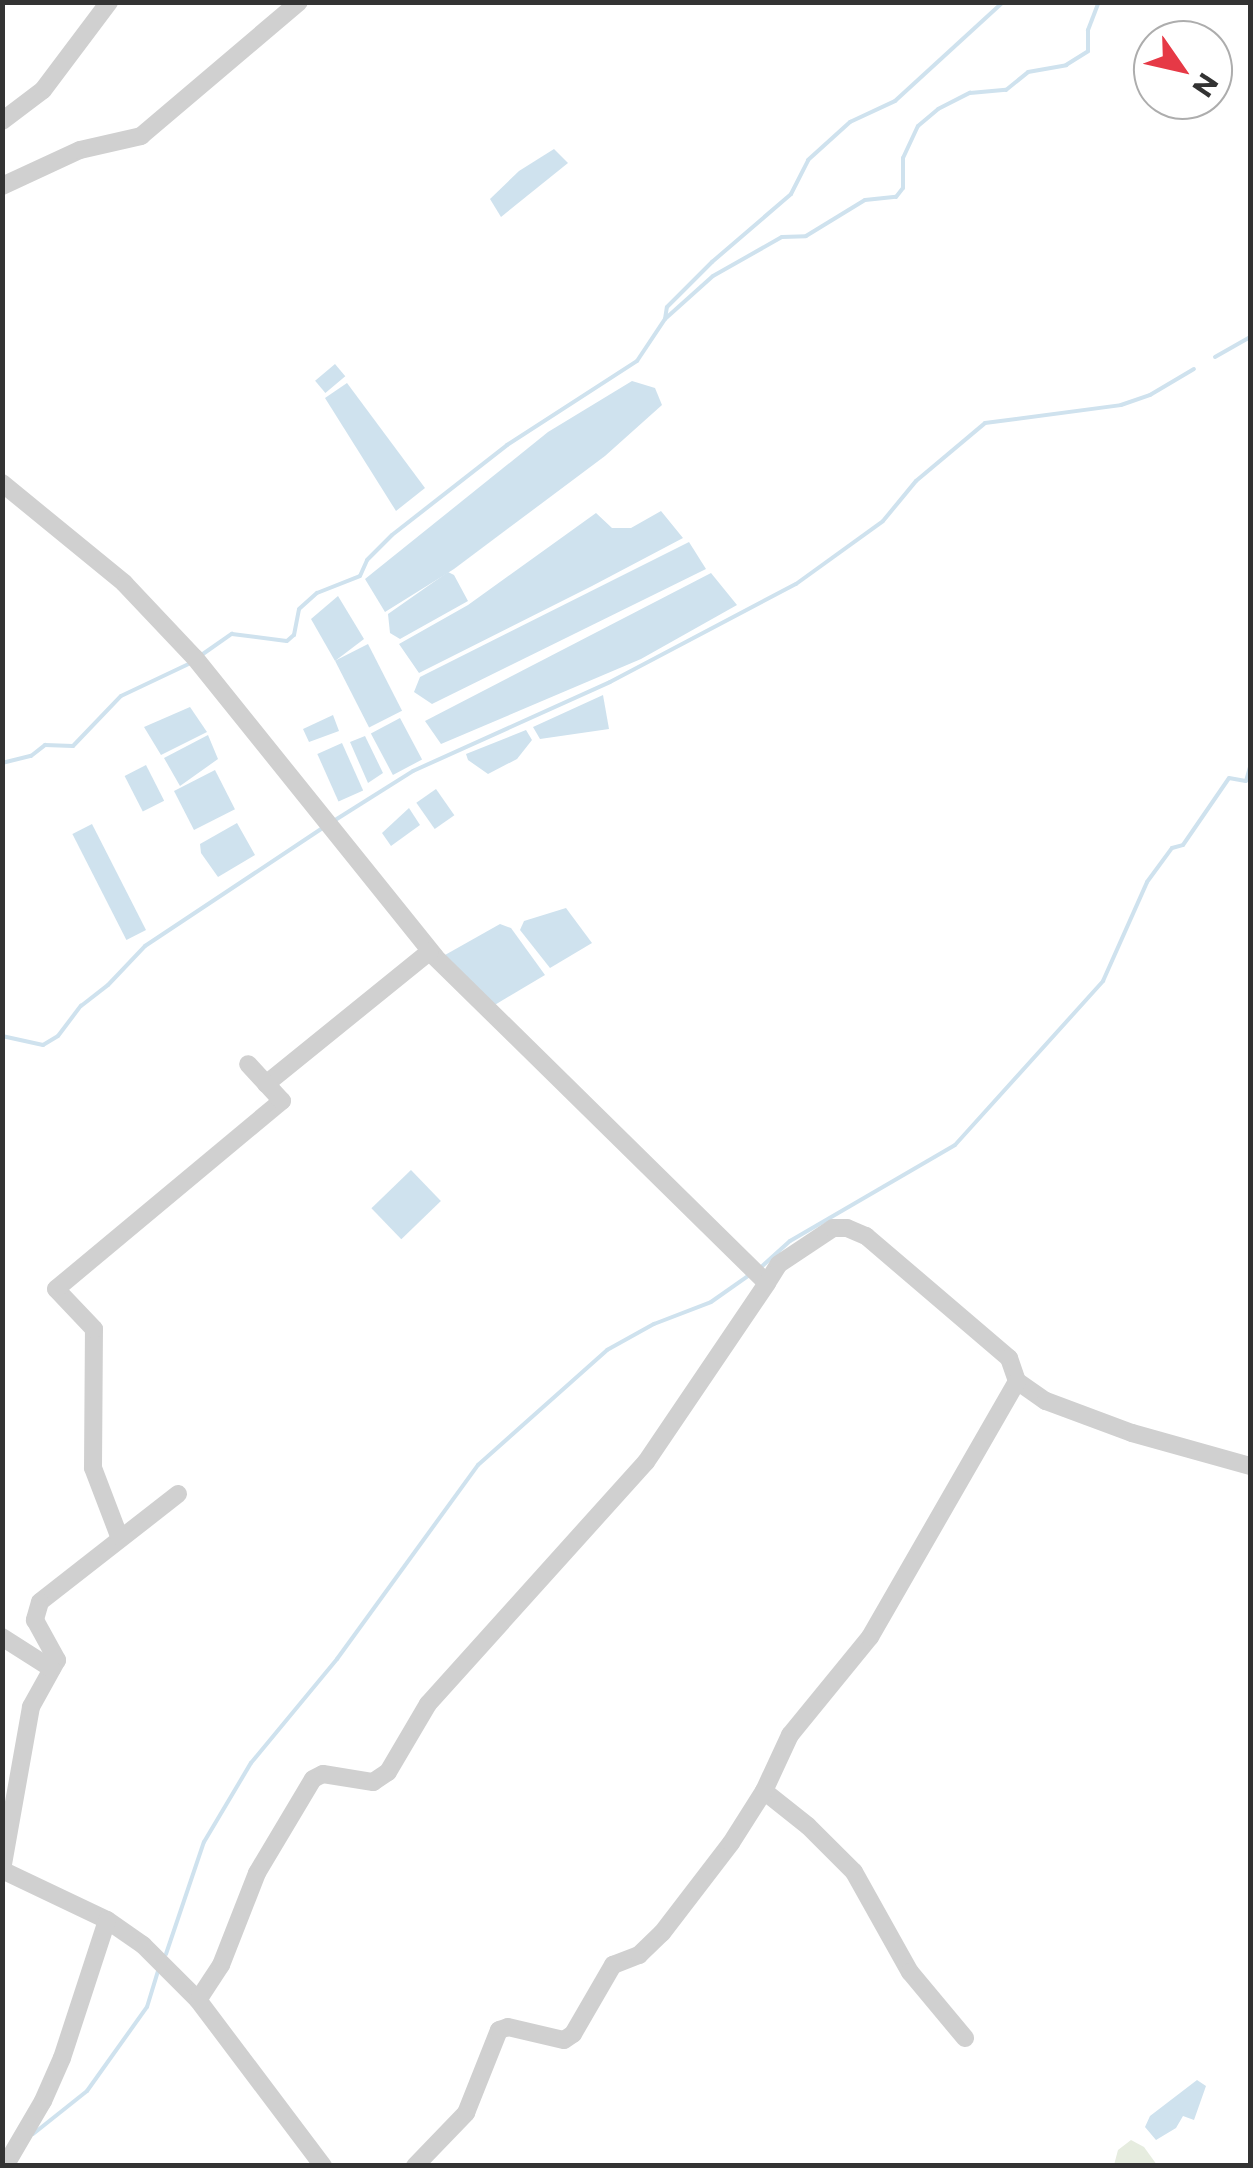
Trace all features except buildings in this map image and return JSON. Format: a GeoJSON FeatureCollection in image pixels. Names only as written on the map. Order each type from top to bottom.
{"type":"FeatureCollection","features":[{"type":"Feature","properties":{"kind":"street"},"geometry":{"type":"LineString","coordinates":[[2,121],[43,90],[109,2]]}},
{"type":"Feature","properties":{"kind":"street"},"geometry":{"type":"LineString","coordinates":[[2,186],[80,150],[142,136],[299,2]]}},
{"type":"Feature","properties":{"kind":"street"},"geometry":{"type":"LineString","coordinates":[[2,483],[124,583],[197,662],[430,951],[766,1283]]}},
{"type":"Feature","properties":{"kind":"street"},"geometry":{"type":"LineString","coordinates":[[266,1084],[430,951]]}},
{"type":"Feature","properties":{"kind":"street"},"geometry":{"type":"LineString","coordinates":[[119,1536],[92,1468],[94,1329],[56,1289],[282,1101],[248,1064]]}},
{"type":"Feature","properties":{"kind":"street"},"geometry":{"type":"LineString","coordinates":[[198,2000],[221,1964],[258,1872],[313,1779],[322,1774],[372,1782],[388,1772],[428,1704],[646,1462],[778,1264],[833,1228],[848,1228],[866,1236],[1009,1358],[1017,1381],[1046,1401],[1132,1433],[1250,1466]]}},
{"type":"Feature","properties":{"kind":"street"},"geometry":{"type":"LineString","coordinates":[[416,2166],[466,2113],[500,2030],[508,2027],[564,2040],[573,2034],[613,1965],[622,1958],[639,1955],[662,1933],[764,1791],[790,1736],[870,1637],[1017,1381]]}},
{"type":"Feature","properties":{"kind":"street"},"geometry":{"type":"LineString","coordinates":[[178,1494],[119,1536],[40,1602],[35,1620],[57,1660],[32,1706],[2,1870],[106,1920],[143,1944],[198,2000],[323,2166]]}},
{"type":"Feature","properties":{"kind":"street"},"geometry":{"type":"LineString","coordinates":[[2,1637],[52,1669]]}},
{"type":"Feature","properties":{"kind":"street"},"geometry":{"type":"LineString","coordinates":[[764,1791],[808,1826],[854,1872],[910,1972],[965,2038]]}},
{"type":"Feature","properties":{"kind":"street"},"geometry":{"type":"LineString","coordinates":[[5,2166],[43,2102],[62,2058],[106,1920]]}},
{"type":"Feature","properties":{"kind":"shaded area"},"geometry":{"type":"Polygon","coordinates":[[[1131,2140],[1144,2147],[1157,2165],[1114,2165],[1118,2150],[1131,2140]]]}},
{"type":"Feature","properties":{"kind":"water"},"geometry":{"type":"Polygon","coordinates":[[[554,149],[568,163],[501,217],[490,199],[519,171],[554,149]]]}},
{"type":"Feature","properties":{"kind":"water"},"geometry":{"type":"Polygon","coordinates":[[[335,364],[345,376],[325,393],[315,381],[335,364]]]}},
{"type":"Feature","properties":{"kind":"water"},"geometry":{"type":"Polygon","coordinates":[[[632,381],[655,388],[662,405],[605,456],[454,569],[385,612],[365,579],[548,432],[632,381]]]}},
{"type":"Feature","properties":{"kind":"water"},"geometry":{"type":"Polygon","coordinates":[[[347,383],[425,488],[396,511],[325,398],[347,383]]]}},
{"type":"Feature","properties":{"kind":"water"},"geometry":{"type":"Polygon","coordinates":[[[661,511],[683,538],[592,586],[419,673],[399,644],[468,605],[596,513],[612,528],[631,528],[661,511]]]}},
{"type":"Feature","properties":{"kind":"water"},"geometry":{"type":"Polygon","coordinates":[[[689,542],[706,569],[432,704],[414,692],[420,677],[689,542]]]}},
{"type":"Feature","properties":{"kind":"water"},"geometry":{"type":"Polygon","coordinates":[[[448,572],[454,575],[468,601],[400,639],[390,633],[388,614],[448,572]]]}},
{"type":"Feature","properties":{"kind":"water"},"geometry":{"type":"Polygon","coordinates":[[[711,573],[737,605],[641,659],[441,744],[425,721],[711,573]]]}},
{"type":"Feature","properties":{"kind":"water"},"geometry":{"type":"Polygon","coordinates":[[[338,596],[364,639],[335,661],[311,619],[338,596]]]}},
{"type":"Feature","properties":{"kind":"water"},"geometry":{"type":"Polygon","coordinates":[[[368,644],[402,711],[369,728],[335,661],[368,644]]]}},
{"type":"Feature","properties":{"kind":"water"},"geometry":{"type":"Polygon","coordinates":[[[603,695],[609,729],[540,739],[533,727],[603,695]]]}},
{"type":"Feature","properties":{"kind":"water"},"geometry":{"type":"Polygon","coordinates":[[[190,707],[207,732],[161,755],[144,727],[190,707]]]}},
{"type":"Feature","properties":{"kind":"water"},"geometry":{"type":"Polygon","coordinates":[[[333,715],[339,731],[309,742],[303,729],[333,715]]]}},
{"type":"Feature","properties":{"kind":"water"},"geometry":{"type":"Polygon","coordinates":[[[400,718],[422,759],[393,775],[371,733],[400,718]]]}},
{"type":"Feature","properties":{"kind":"water"},"geometry":{"type":"Polygon","coordinates":[[[526,730],[532,740],[517,759],[488,774],[468,760],[466,754],[526,730]]]}},
{"type":"Feature","properties":{"kind":"water"},"geometry":{"type":"Polygon","coordinates":[[[208,735],[218,759],[180,786],[164,758],[208,735]]]}},
{"type":"Feature","properties":{"kind":"water"},"geometry":{"type":"Polygon","coordinates":[[[365,736],[383,773],[368,783],[350,742],[365,736]]]}},
{"type":"Feature","properties":{"kind":"water"},"geometry":{"type":"Polygon","coordinates":[[[342,743],[363,791],[338,801],[317,754],[342,743]]]}},
{"type":"Feature","properties":{"kind":"water"},"geometry":{"type":"Polygon","coordinates":[[[146,765],[164,801],[143,812],[125,776],[146,765]]]}},
{"type":"Feature","properties":{"kind":"water"},"geometry":{"type":"Polygon","coordinates":[[[215,770],[235,809],[194,830],[174,791],[215,770]]]}},
{"type":"Feature","properties":{"kind":"water"},"geometry":{"type":"Polygon","coordinates":[[[436,789],[454,815],[435,829],[416,803],[436,789]]]}},
{"type":"Feature","properties":{"kind":"water"},"geometry":{"type":"Polygon","coordinates":[[[409,808],[420,825],[391,846],[382,833],[409,808]]]}},
{"type":"Feature","properties":{"kind":"water"},"geometry":{"type":"Polygon","coordinates":[[[237,823],[255,855],[218,877],[201,853],[200,844],[237,823]]]}},
{"type":"Feature","properties":{"kind":"water"},"geometry":{"type":"Polygon","coordinates":[[[92,824],[146,930],[126,940],[72,834],[92,824]]]}},
{"type":"Feature","properties":{"kind":"water"},"geometry":{"type":"Polygon","coordinates":[[[566,908],[592,943],[550,968],[520,930],[524,921],[566,908]]]}},
{"type":"Feature","properties":{"kind":"water"},"geometry":{"type":"Polygon","coordinates":[[[500,924],[511,928],[545,975],[493,1006],[445,955],[500,924]]]}},
{"type":"Feature","properties":{"kind":"water"},"geometry":{"type":"Polygon","coordinates":[[[411,1170],[441,1201],[401,1239],[371,1208],[411,1170]]]}},
{"type":"Feature","properties":{"kind":"water"},"geometry":{"type":"Polygon","coordinates":[[[1197,2080],[1206,2086],[1194,2120],[1183,2116],[1176,2128],[1156,2140],[1145,2127],[1150,2116],[1197,2080]]]}},
{"type":"Feature","properties":{"kind":"waterway"},"geometry":{"type":"LineString","coordinates":[[665,319],[667,307],[712,262],[791,194],[808,160],[850,122],[895,101],[1003,2]]}},
{"type":"Feature","properties":{"kind":"waterway"},"geometry":{"type":"LineString","coordinates":[[200,656],[232,634],[287,641],[294,635],[299,609],[317,593],[360,576],[367,560],[392,535],[507,445],[637,361],[665,319],[713,276],[782,237],[806,236],[865,200],[896,197],[903,188],[903,158],[918,126],[938,109],[970,93],[1006,90],[1028,72],[1066,65],[1088,51],[1088,30],[1099,2]]}},
{"type":"Feature","properties":{"kind":"waterway"},"geometry":{"type":"LineString","coordinates":[[1215,357],[1250,337]]}},
{"type":"Feature","properties":{"kind":"waterway"},"geometry":{"type":"LineString","coordinates":[[332,822],[413,771],[610,682],[796,584],[883,521],[916,481],[985,423],[1121,405],[1150,395],[1194,369]]}},
{"type":"Feature","properties":{"kind":"waterway"},"geometry":{"type":"LineString","coordinates":[[2,763],[31,756],[45,745],[73,746],[121,696],[193,662]]}},
{"type":"Feature","properties":{"kind":"waterway"},"geometry":{"type":"LineString","coordinates":[[759,1269],[790,1241],[955,1145],[1103,981],[1147,882],[1172,848],[1183,845],[1229,778],[1246,781],[1250,767]]}},
{"type":"Feature","properties":{"kind":"waterway"},"geometry":{"type":"LineString","coordinates":[[2,1036],[43,1045],[58,1036],[81,1006],[108,985],[145,946],[324,827]]}},
{"type":"Feature","properties":{"kind":"waterway"},"geometry":{"type":"LineString","coordinates":[[166,1954],[204,1842],[251,1763],[337,1659],[478,1465],[607,1350],[654,1324],[711,1302],[748,1276]]}},
{"type":"Feature","properties":{"kind":"waterway"},"geometry":{"type":"LineString","coordinates":[[33,2134],[87,2091],[147,2007],[158,1971]]}}]}
